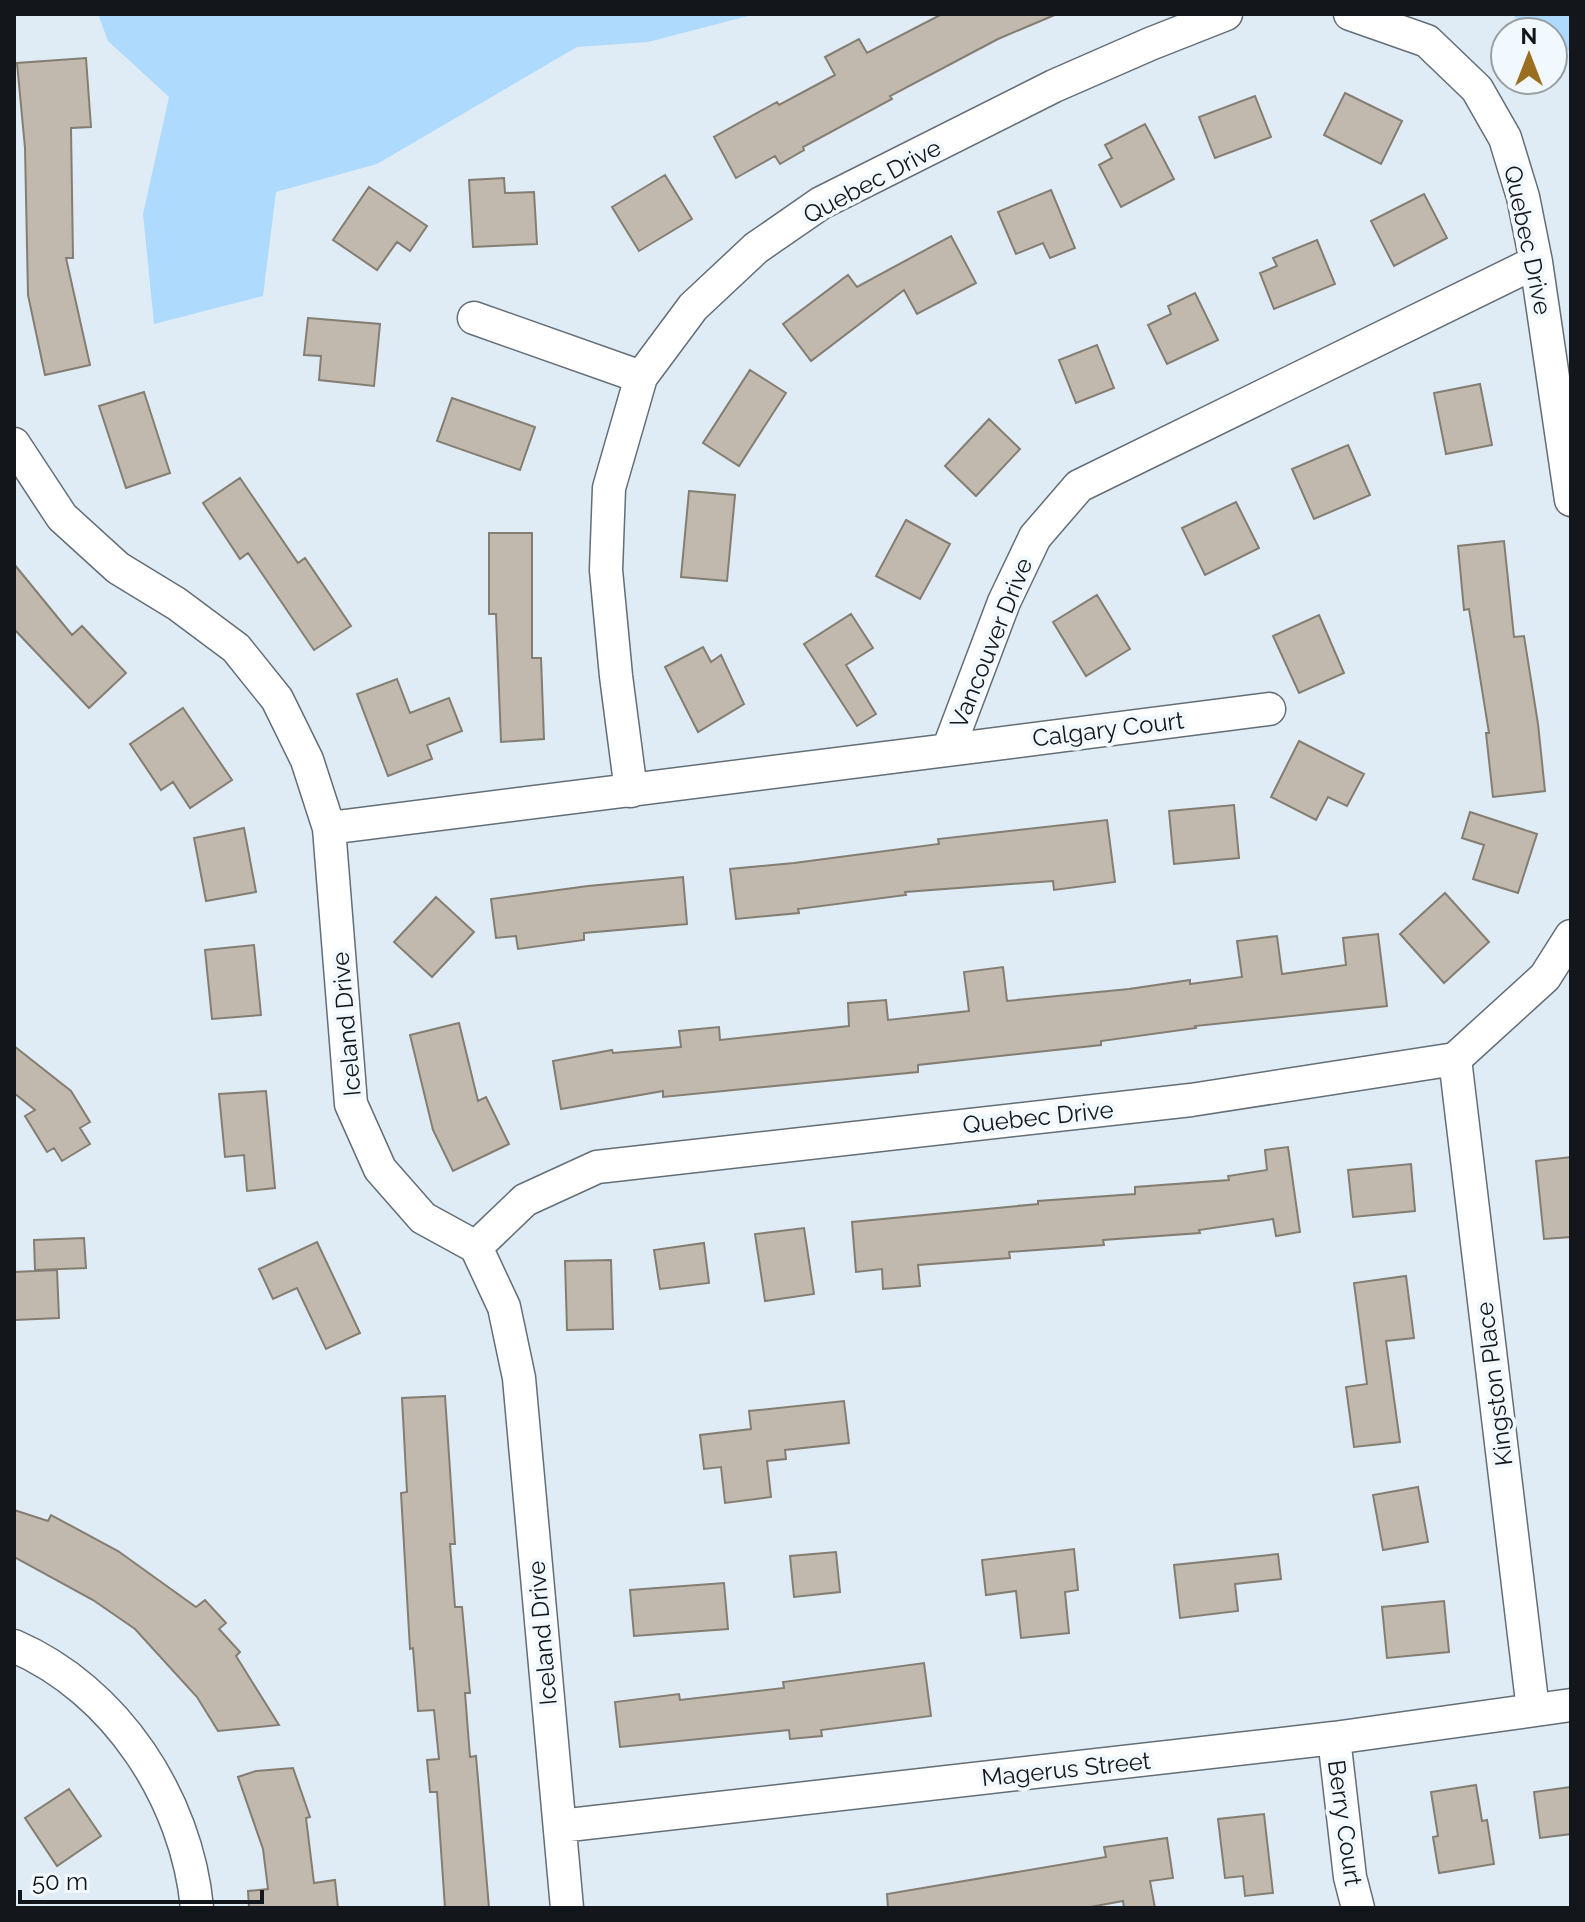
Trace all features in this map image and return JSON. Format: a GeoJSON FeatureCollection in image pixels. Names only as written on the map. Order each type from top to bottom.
{"type":"FeatureCollection","features":[{"type":"Feature","properties":{"kind":"street","name":"Quebec Drive"},"geometry":{"type":"LineString","coordinates":[[631,791],[606,570],[609,488],[641,377],[693,307],[756,248],[821,203],[1054,86],[1226,14]]}},
{"type":"Feature","properties":{"kind":"street","name":"Quebec Drive"},"geometry":{"type":"LineString","coordinates":[[1350,14],[1427,41],[1477,89],[1505,138],[1523,197],[1536,262],[1571,500]]}},
{"type":"Feature","properties":{"kind":"street","name":"Vancouver Drive"},"geometry":{"type":"LineString","coordinates":[[329,828],[948,750],[1004,602],[1035,537],[1079,486],[1536,262]]}},
{"type":"Feature","properties":{"kind":"street"},"geometry":{"type":"LineString","coordinates":[[474,318],[641,377]]}},
{"type":"Feature","properties":{"kind":"street","name":"Iceland Drive"},"geometry":{"type":"LineString","coordinates":[[14,444],[62,517],[118,568],[177,604],[236,648],[277,699],[307,760],[329,828],[351,1104],[380,1169],[423,1218],[476,1247],[504,1307],[519,1378],[567,1908]]}},
{"type":"Feature","properties":{"kind":"street","name":"Calgary Court"},"geometry":{"type":"LineString","coordinates":[[948,750],[1269,709]]}},
{"type":"Feature","properties":{"kind":"street"},"geometry":{"type":"LineString","coordinates":[[1455,1059],[1545,977],[1571,936]]}},
{"type":"Feature","properties":{"kind":"street","name":"Quebec Drive"},"geometry":{"type":"LineString","coordinates":[[476,1247],[525,1200],[597,1167],[1191,1100],[1455,1059]]}},
{"type":"Feature","properties":{"kind":"street","name":"Kingston Place"},"geometry":{"type":"LineString","coordinates":[[1455,1059],[1533,1710]]}},
{"type":"Feature","properties":{"kind":"street"},"geometry":{"type":"LineString","coordinates":[[14,1646],[37,1656],[103,1706],[149,1762],[183,1836],[197,1908]]}},
{"type":"Feature","properties":{"kind":"street","name":"Magerus Street"},"geometry":{"type":"LineString","coordinates":[[560,1826],[1334,1738],[1571,1705]]}},
{"type":"Feature","properties":{"kind":"street","name":"Berry Court"},"geometry":{"type":"LineString","coordinates":[[1334,1738],[1350,1877],[1358,1908]]}},
{"type":"Feature","properties":{"kind":"shaded area"},"geometry":{"type":"Polygon","coordinates":[[[98,14],[756,14],[648,42],[577,47],[377,164],[276,192],[263,296],[154,324],[143,214],[169,97],[108,41],[98,14]]]}},
{"type":"Feature","properties":{"kind":"shaded area"},"geometry":{"type":"Polygon","coordinates":[[[1571,14],[1571,50],[1569,16],[1515,16],[1571,14]]]}},
{"type":"Feature","properties":{"kind":"building"},"geometry":{"type":"Polygon","coordinates":[[[942,14],[1057,14],[998,39],[890,96],[892,99],[803,147],[804,150],[780,164],[775,156],[736,178],[714,137],[777,102],[779,105],[835,75],[825,57],[859,39],[867,53],[942,14]]]}},
{"type":"Feature","properties":{"kind":"building"},"geometry":{"type":"Polygon","coordinates":[[[86,58],[91,127],[71,128],[73,258],[66,258],[90,365],[45,375],[28,295],[25,148],[17,63],[86,58]]]}},
{"type":"Feature","properties":{"kind":"building"},"geometry":{"type":"Polygon","coordinates":[[[1345,93],[1402,121],[1381,164],[1324,135],[1345,93]]]}},
{"type":"Feature","properties":{"kind":"building"},"geometry":{"type":"Polygon","coordinates":[[[1255,96],[1271,137],[1215,158],[1199,117],[1255,96]]]}},
{"type":"Feature","properties":{"kind":"building"},"geometry":{"type":"Polygon","coordinates":[[[1145,124],[1174,179],[1121,207],[1099,165],[1112,158],[1105,145],[1145,124]]]}},
{"type":"Feature","properties":{"kind":"building"},"geometry":{"type":"Polygon","coordinates":[[[665,175],[692,219],[639,251],[612,207],[665,175]]]}},
{"type":"Feature","properties":{"kind":"building"},"geometry":{"type":"Polygon","coordinates":[[[504,178],[505,193],[534,192],[537,244],[473,247],[469,180],[504,178]]]}},
{"type":"Feature","properties":{"kind":"building"},"geometry":{"type":"Polygon","coordinates":[[[369,187],[427,226],[410,251],[397,242],[377,270],[333,240],[369,187]]]}},
{"type":"Feature","properties":{"kind":"building"},"geometry":{"type":"Polygon","coordinates":[[[1051,190],[1075,248],[1050,258],[1043,243],[1016,254],[998,212],[1051,190]]]}},
{"type":"Feature","properties":{"kind":"building"},"geometry":{"type":"Polygon","coordinates":[[[1424,194],[1447,238],[1394,266],[1371,221],[1424,194]]]}},
{"type":"Feature","properties":{"kind":"building"},"geometry":{"type":"Polygon","coordinates":[[[951,236],[976,283],[917,314],[904,290],[811,361],[783,324],[848,275],[857,287],[951,236]]]}},
{"type":"Feature","properties":{"kind":"building"},"geometry":{"type":"Polygon","coordinates":[[[1317,240],[1335,284],[1274,309],[1260,273],[1277,266],[1273,258],[1317,240]]]}},
{"type":"Feature","properties":{"kind":"building"},"geometry":{"type":"Polygon","coordinates":[[[1195,293],[1218,340],[1167,364],[1148,325],[1171,314],[1168,306],[1195,293]]]}},
{"type":"Feature","properties":{"kind":"building"},"geometry":{"type":"Polygon","coordinates":[[[308,318],[380,324],[374,386],[319,380],[321,356],[304,355],[308,318]]]}},
{"type":"Feature","properties":{"kind":"building"},"geometry":{"type":"Polygon","coordinates":[[[1097,345],[1114,388],[1076,403],[1059,360],[1097,345]]]}},
{"type":"Feature","properties":{"kind":"building"},"geometry":{"type":"Polygon","coordinates":[[[750,370],[786,393],[739,466],[703,443],[750,370]]]}},
{"type":"Feature","properties":{"kind":"building"},"geometry":{"type":"Polygon","coordinates":[[[1480,384],[1492,445],[1446,454],[1434,393],[1480,384]]]}},
{"type":"Feature","properties":{"kind":"building"},"geometry":{"type":"Polygon","coordinates":[[[144,392],[170,473],[126,488],[99,406],[144,392]]]}},
{"type":"Feature","properties":{"kind":"building"},"geometry":{"type":"Polygon","coordinates":[[[452,398],[535,427],[520,470],[437,441],[452,398]]]}},
{"type":"Feature","properties":{"kind":"building"},"geometry":{"type":"Polygon","coordinates":[[[989,419],[1020,449],[976,496],[945,466],[989,419]]]}},
{"type":"Feature","properties":{"kind":"building"},"geometry":{"type":"Polygon","coordinates":[[[1348,445],[1370,495],[1314,519],[1292,469],[1348,445]]]}},
{"type":"Feature","properties":{"kind":"building"},"geometry":{"type":"Polygon","coordinates":[[[240,478],[298,563],[305,558],[351,626],[314,650],[248,553],[240,559],[203,503],[240,478]]]}},
{"type":"Feature","properties":{"kind":"building"},"geometry":{"type":"Polygon","coordinates":[[[689,491],[735,495],[727,581],[681,577],[689,491]]]}},
{"type":"Feature","properties":{"kind":"building"},"geometry":{"type":"Polygon","coordinates":[[[1236,502],[1259,548],[1205,575],[1182,528],[1236,502]]]}},
{"type":"Feature","properties":{"kind":"building"},"geometry":{"type":"Polygon","coordinates":[[[906,520],[950,544],[920,599],[876,576],[906,520]]]}},
{"type":"Feature","properties":{"kind":"building"},"geometry":{"type":"Polygon","coordinates":[[[489,533],[532,533],[532,658],[541,658],[544,739],[501,742],[496,614],[489,614],[489,533]]]}},
{"type":"Feature","properties":{"kind":"building"},"geometry":{"type":"Polygon","coordinates":[[[1504,541],[1514,637],[1524,636],[1545,791],[1493,797],[1486,733],[1489,733],[1469,609],[1464,610],[1458,546],[1504,541]]]}},
{"type":"Feature","properties":{"kind":"building"},"geometry":{"type":"Polygon","coordinates":[[[14,564],[72,635],[82,626],[126,673],[89,708],[14,629],[14,564]]]}},
{"type":"Feature","properties":{"kind":"building"},"geometry":{"type":"Polygon","coordinates":[[[1097,595],[1130,649],[1086,676],[1053,622],[1097,595]]]}},
{"type":"Feature","properties":{"kind":"building"},"geometry":{"type":"Polygon","coordinates":[[[851,614],[873,648],[846,665],[876,714],[857,726],[804,644],[851,614]]]}},
{"type":"Feature","properties":{"kind":"building"},"geometry":{"type":"Polygon","coordinates":[[[1319,615],[1344,673],[1299,693],[1273,636],[1319,615]]]}},
{"type":"Feature","properties":{"kind":"building"},"geometry":{"type":"Polygon","coordinates":[[[703,647],[711,662],[721,655],[744,704],[698,732],[665,667],[703,647]]]}},
{"type":"Feature","properties":{"kind":"building"},"geometry":{"type":"Polygon","coordinates":[[[397,679],[410,713],[449,698],[462,731],[427,745],[432,759],[388,776],[357,694],[397,679]]]}},
{"type":"Feature","properties":{"kind":"building"},"geometry":{"type":"Polygon","coordinates":[[[183,708],[232,780],[190,808],[173,782],[161,790],[130,744],[183,708]]]}},
{"type":"Feature","properties":{"kind":"building"},"geometry":{"type":"Polygon","coordinates":[[[1299,741],[1364,774],[1347,806],[1328,797],[1316,820],[1271,797],[1299,741]]]}},
{"type":"Feature","properties":{"kind":"building"},"geometry":{"type":"Polygon","coordinates":[[[1234,805],[1239,858],[1174,864],[1169,811],[1234,805]]]}},
{"type":"Feature","properties":{"kind":"building"},"geometry":{"type":"Polygon","coordinates":[[[1470,812],[1537,834],[1518,893],[1473,879],[1484,845],[1462,838],[1470,812]]]}},
{"type":"Feature","properties":{"kind":"building"},"geometry":{"type":"Polygon","coordinates":[[[1107,820],[1115,882],[1054,890],[1053,881],[905,892],[906,895],[798,909],[799,913],[736,919],[730,869],[939,844],[938,839],[1107,820]]]}},
{"type":"Feature","properties":{"kind":"building"},"geometry":{"type":"Polygon","coordinates":[[[244,828],[256,892],[206,901],[194,838],[244,828]]]}},
{"type":"Feature","properties":{"kind":"building"},"geometry":{"type":"Polygon","coordinates":[[[683,877],[687,924],[584,933],[584,940],[518,949],[516,936],[496,938],[491,899],[683,877]]]}},
{"type":"Feature","properties":{"kind":"building"},"geometry":{"type":"Polygon","coordinates":[[[1445,893],[1489,942],[1444,983],[1400,934],[1445,893]]]}},
{"type":"Feature","properties":{"kind":"building"},"geometry":{"type":"Polygon","coordinates":[[[436,897],[474,932],[432,977],[394,942],[436,897]]]}},
{"type":"Feature","properties":{"kind":"building"},"geometry":{"type":"Polygon","coordinates":[[[1378,934],[1387,1006],[1195,1026],[1101,1041],[1101,1045],[918,1065],[918,1072],[663,1097],[663,1091],[561,1109],[553,1061],[612,1050],[613,1053],[681,1047],[679,1031],[719,1027],[720,1040],[849,1026],[848,1003],[886,1000],[888,1020],[969,1011],[964,972],[1003,967],[1007,1001],[1242,977],[1237,941],[1277,936],[1282,974],[1346,965],[1343,938],[1378,934]]]}},
{"type":"Feature","properties":{"kind":"building"},"geometry":{"type":"Polygon","coordinates":[[[254,945],[261,1015],[212,1019],[205,950],[254,945]]]}},
{"type":"Feature","properties":{"kind":"building"},"geometry":{"type":"Polygon","coordinates":[[[459,1023],[478,1101],[486,1097],[509,1144],[453,1171],[433,1130],[410,1035],[459,1023]]]}},
{"type":"Feature","properties":{"kind":"building"},"geometry":{"type":"Polygon","coordinates":[[[14,1046],[71,1091],[90,1122],[80,1128],[90,1144],[62,1161],[54,1148],[47,1152],[25,1116],[35,1110],[14,1093],[14,1046]]]}},
{"type":"Feature","properties":{"kind":"building"},"geometry":{"type":"Polygon","coordinates":[[[266,1091],[275,1188],[247,1191],[244,1155],[225,1157],[219,1094],[266,1091]]]}},
{"type":"Feature","properties":{"kind":"building"},"geometry":{"type":"Polygon","coordinates":[[[1288,1147],[1300,1232],[1276,1236],[1273,1219],[1199,1230],[1200,1233],[1103,1240],[1104,1245],[1009,1252],[1010,1258],[918,1265],[920,1286],[883,1289],[882,1269],[856,1272],[852,1222],[1038,1204],[1038,1201],[1135,1194],[1135,1187],[1229,1180],[1228,1176],[1267,1170],[1265,1150],[1288,1147]]]}},
{"type":"Feature","properties":{"kind":"building"},"geometry":{"type":"Polygon","coordinates":[[[1571,1157],[1571,1237],[1544,1239],[1536,1161],[1571,1157]]]}},
{"type":"Feature","properties":{"kind":"building"},"geometry":{"type":"Polygon","coordinates":[[[1411,1164],[1415,1211],[1353,1217],[1348,1170],[1411,1164]]]}},
{"type":"Feature","properties":{"kind":"building"},"geometry":{"type":"Polygon","coordinates":[[[804,1228],[814,1294],[765,1301],[755,1234],[804,1228]]]}},
{"type":"Feature","properties":{"kind":"building"},"geometry":{"type":"Polygon","coordinates":[[[84,1238],[86,1268],[35,1270],[34,1240],[84,1238]]]}},
{"type":"Feature","properties":{"kind":"building"},"geometry":{"type":"Polygon","coordinates":[[[317,1242],[360,1333],[326,1349],[297,1288],[273,1299],[259,1269],[317,1242]]]}},
{"type":"Feature","properties":{"kind":"building"},"geometry":{"type":"Polygon","coordinates":[[[704,1243],[709,1283],[660,1289],[654,1250],[704,1243]]]}},
{"type":"Feature","properties":{"kind":"building"},"geometry":{"type":"Polygon","coordinates":[[[611,1260],[613,1329],[567,1330],[565,1261],[611,1260]]]}},
{"type":"Feature","properties":{"kind":"building"},"geometry":{"type":"Polygon","coordinates":[[[57,1270],[59,1318],[15,1320],[14,1272],[57,1270]]]}},
{"type":"Feature","properties":{"kind":"building"},"geometry":{"type":"Polygon","coordinates":[[[1406,1276],[1414,1338],[1386,1341],[1400,1442],[1354,1447],[1346,1387],[1367,1384],[1354,1283],[1406,1276]]]}},
{"type":"Feature","properties":{"kind":"building"},"geometry":{"type":"Polygon","coordinates":[[[445,1396],[455,1544],[450,1544],[455,1607],[462,1607],[470,1693],[465,1693],[470,1757],[476,1756],[489,1908],[445,1908],[437,1792],[430,1792],[427,1760],[439,1759],[434,1710],[418,1711],[413,1648],[410,1649],[401,1493],[407,1492],[402,1398],[445,1396]]]}},
{"type":"Feature","properties":{"kind":"building"},"geometry":{"type":"Polygon","coordinates":[[[844,1401],[849,1443],[785,1450],[786,1459],[767,1461],[771,1497],[725,1503],[721,1467],[704,1469],[700,1435],[751,1429],[749,1411],[844,1401]]]}},
{"type":"Feature","properties":{"kind":"building"},"geometry":{"type":"Polygon","coordinates":[[[1418,1487],[1428,1542],[1383,1550],[1373,1495],[1418,1487]]]}},
{"type":"Feature","properties":{"kind":"building"},"geometry":{"type":"Polygon","coordinates":[[[14,1510],[48,1521],[51,1515],[118,1551],[196,1607],[205,1600],[226,1623],[219,1629],[240,1652],[236,1656],[279,1725],[218,1731],[197,1697],[135,1629],[93,1600],[14,1557],[14,1510]]]}},
{"type":"Feature","properties":{"kind":"building"},"geometry":{"type":"Polygon","coordinates":[[[1074,1549],[1078,1590],[1065,1592],[1069,1633],[1021,1638],[1016,1591],[986,1595],[982,1560],[1074,1549]]]}},
{"type":"Feature","properties":{"kind":"building"},"geometry":{"type":"Polygon","coordinates":[[[836,1552],[840,1592],[794,1597],[790,1556],[836,1552]]]}},
{"type":"Feature","properties":{"kind":"building"},"geometry":{"type":"Polygon","coordinates":[[[1278,1554],[1281,1579],[1235,1584],[1238,1611],[1180,1618],[1174,1565],[1278,1554]]]}},
{"type":"Feature","properties":{"kind":"building"},"geometry":{"type":"Polygon","coordinates":[[[724,1583],[728,1629],[634,1636],[630,1590],[724,1583]]]}},
{"type":"Feature","properties":{"kind":"building"},"geometry":{"type":"Polygon","coordinates":[[[1444,1601],[1449,1652],[1387,1658],[1382,1607],[1444,1601]]]}},
{"type":"Feature","properties":{"kind":"building"},"geometry":{"type":"Polygon","coordinates":[[[924,1663],[931,1716],[821,1730],[822,1736],[790,1739],[789,1730],[620,1747],[615,1702],[679,1694],[680,1700],[784,1688],[783,1682],[924,1663]]]}},
{"type":"Feature","properties":{"kind":"building"},"geometry":{"type":"Polygon","coordinates":[[[293,1768],[310,1817],[306,1818],[314,1883],[335,1880],[338,1908],[249,1908],[248,1891],[268,1889],[263,1849],[238,1777],[256,1771],[293,1768]]]}},
{"type":"Feature","properties":{"kind":"building"},"geometry":{"type":"Polygon","coordinates":[[[1476,1785],[1482,1821],[1487,1820],[1494,1864],[1439,1873],[1433,1837],[1438,1836],[1431,1792],[1476,1785]]]}},
{"type":"Feature","properties":{"kind":"building"},"geometry":{"type":"Polygon","coordinates":[[[1571,1787],[1571,1834],[1540,1838],[1534,1792],[1571,1787]]]}},
{"type":"Feature","properties":{"kind":"building"},"geometry":{"type":"Polygon","coordinates":[[[69,1789],[101,1836],[57,1866],[25,1818],[69,1789]]]}},
{"type":"Feature","properties":{"kind":"building"},"geometry":{"type":"Polygon","coordinates":[[[1264,1814],[1273,1893],[1245,1896],[1243,1876],[1225,1878],[1218,1819],[1264,1814]]]}},
{"type":"Feature","properties":{"kind":"building"},"geometry":{"type":"Polygon","coordinates":[[[1167,1838],[1173,1878],[1150,1881],[1155,1908],[1124,1908],[1123,1901],[1085,1908],[888,1908],[887,1894],[1106,1857],[1104,1847],[1167,1838]]]}}]}
